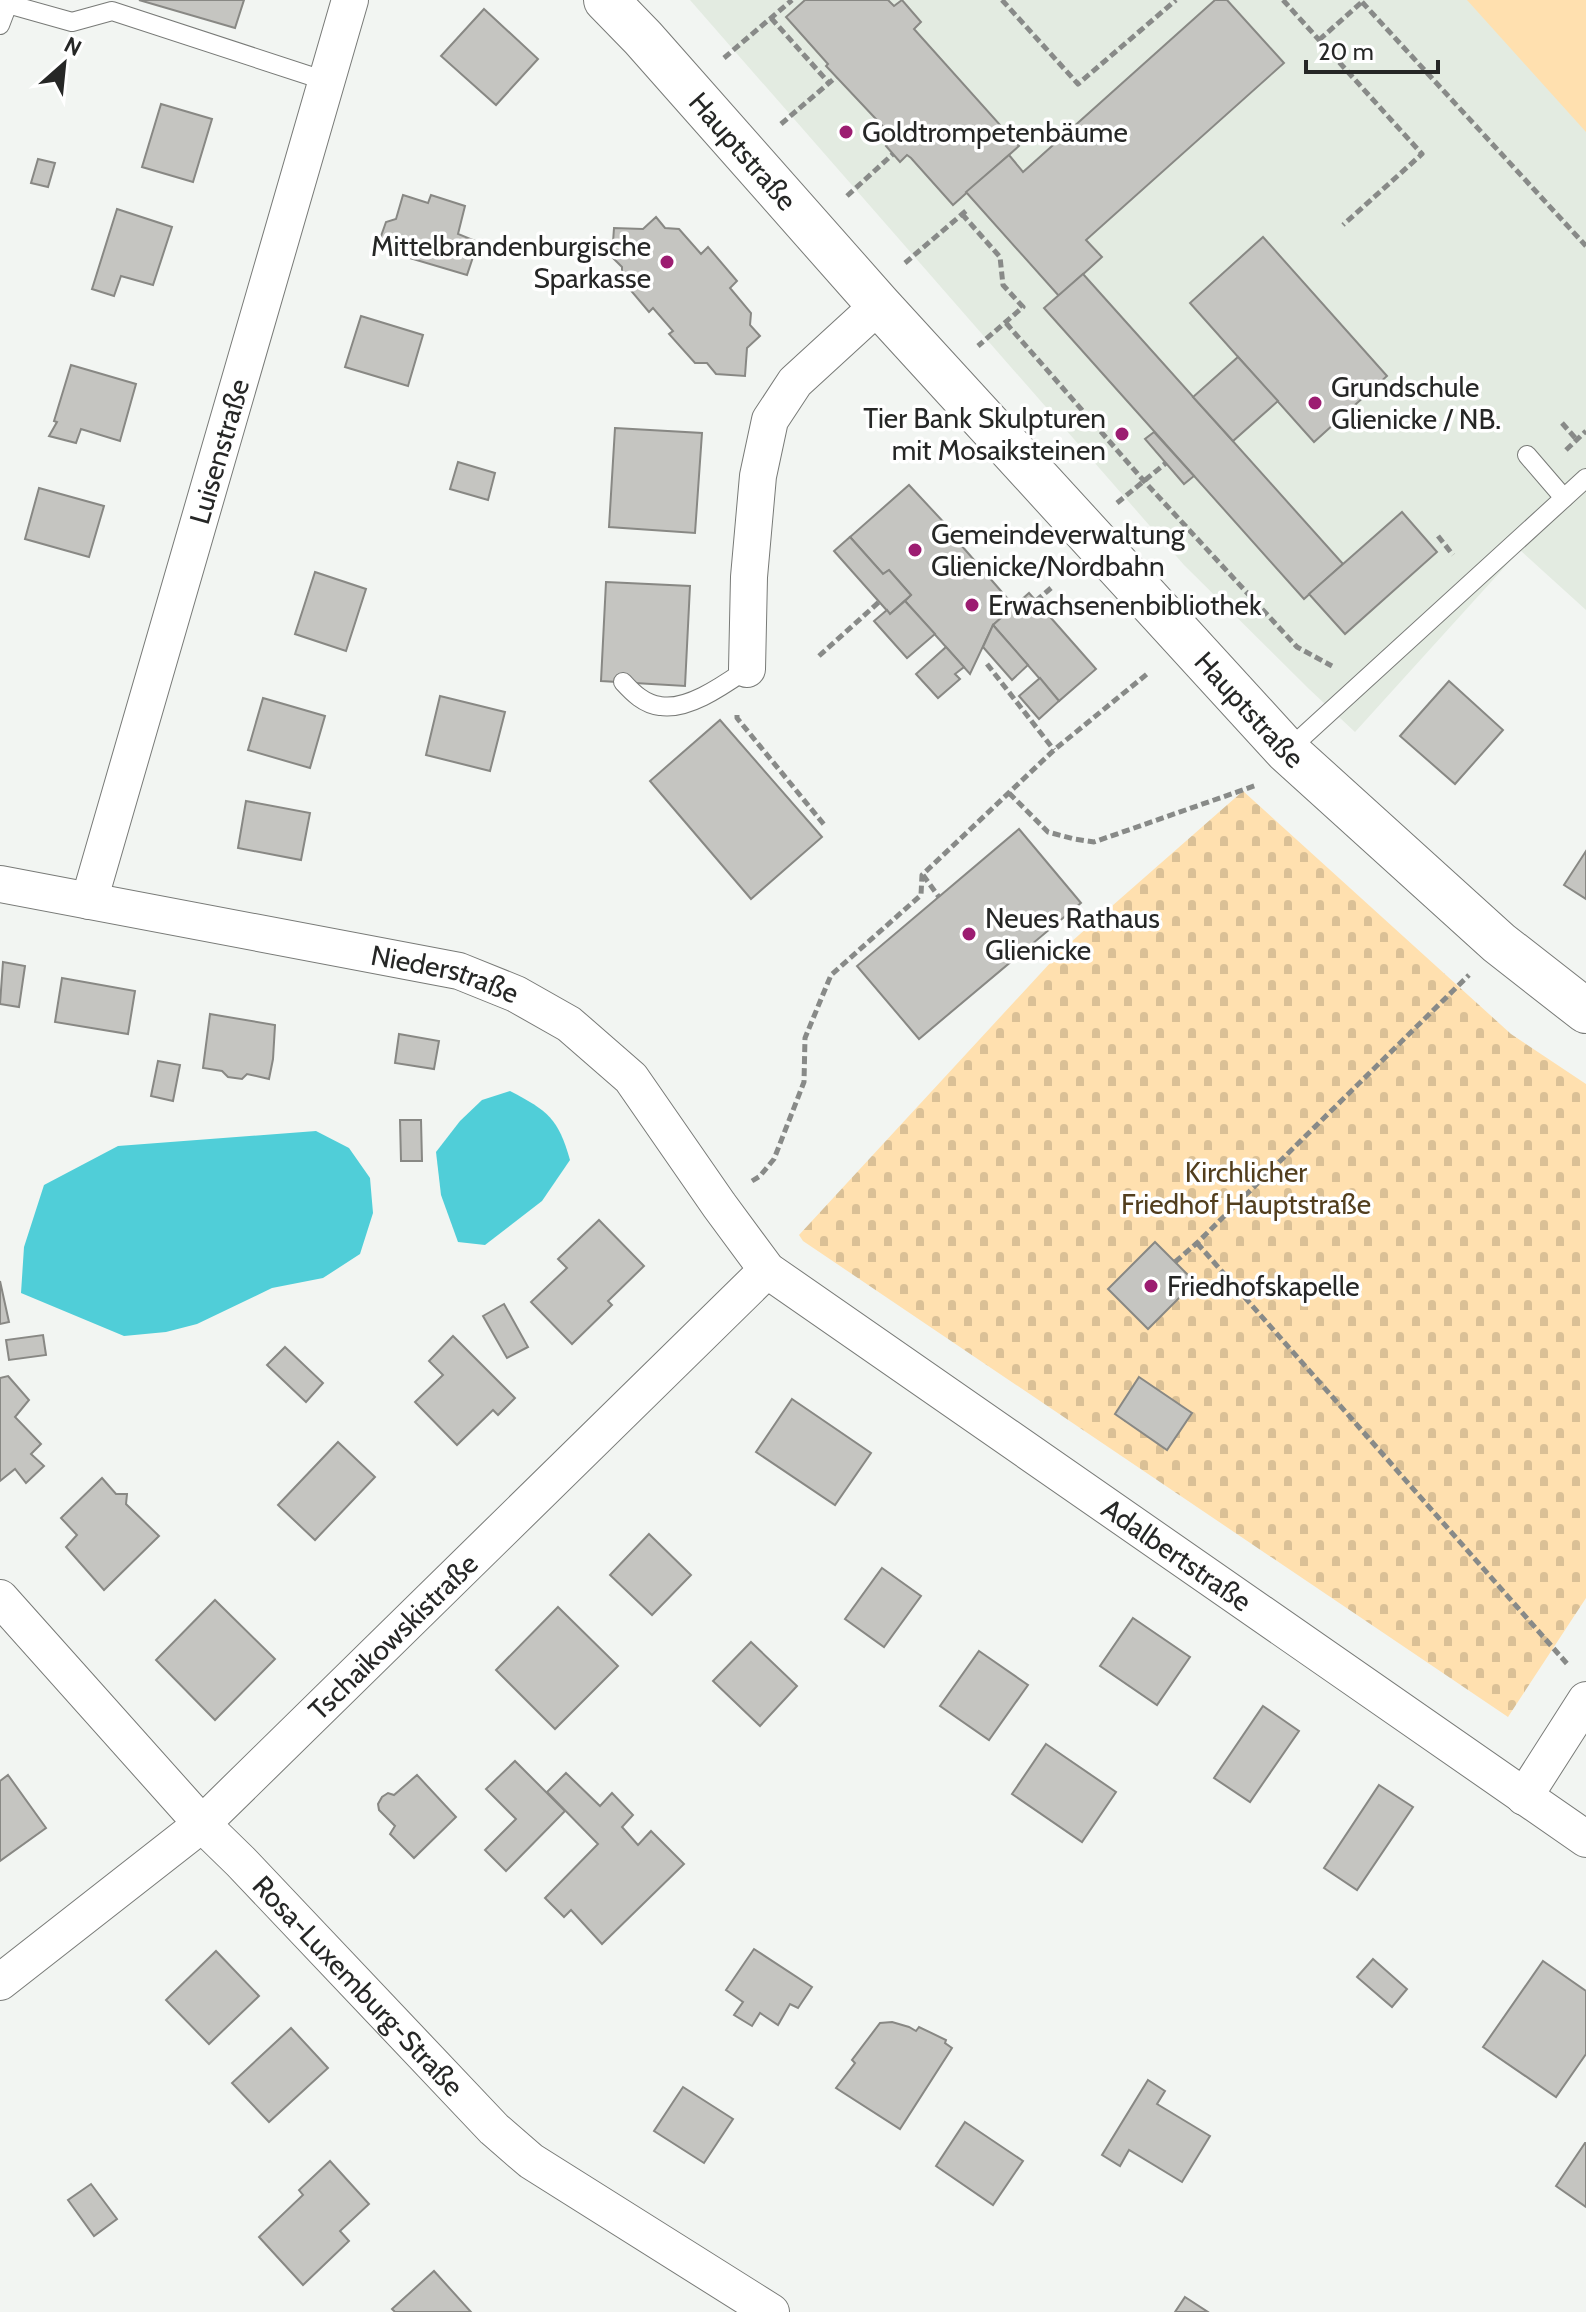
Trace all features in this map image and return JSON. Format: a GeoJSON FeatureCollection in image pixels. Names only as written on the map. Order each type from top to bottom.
{"type":"FeatureCollection","features":[{"type":"Feature","properties":{"kind":"street","name":"Luisenstraße"},"geometry":{"type":"LineString","coordinates":[[89,901],[350,0]]}},
{"type":"Feature","properties":{"kind":"street","name":"Hauptstraße"},"geometry":{"type":"LineString","coordinates":[[606,0],[879,305],[1287,751],[1499,943],[1586,1011]]}},
{"type":"Feature","properties":{"kind":"street"},"geometry":{"type":"LineString","coordinates":[[747,669],[751,548],[758,476],[770,420],[795,382],[879,305]]}},
{"type":"Feature","properties":{"kind":"street","name":"Niederstraße"},"geometry":{"type":"LineString","coordinates":[[0,884],[459,971],[516,994],[569,1024],[631,1078],[767,1270]]}},
{"type":"Feature","properties":{"kind":"street","name":"Adalbertstraße"},"geometry":{"type":"LineString","coordinates":[[767,1270],[1586,1839]]}},
{"type":"Feature","properties":{"kind":"street","name":"Tschaikowskistraße"},"geometry":{"type":"LineString","coordinates":[[0,1982],[202,1824],[767,1270]]}},
{"type":"Feature","properties":{"kind":"street","name":"Rosa-Luxemburg-Straße"},"geometry":{"type":"LineString","coordinates":[[0,1598],[202,1824],[494,2129],[531,2161],[771,2312]]}},
{"type":"Feature","properties":{"kind":"street"},"geometry":{"type":"LineString","coordinates":[[1524,1797],[1582,1688]]}},
{"type":"Feature","properties":{"kind":"lane"},"geometry":{"type":"LineString","coordinates":[[0,25],[8,4],[72,22],[112,11],[326,81]]}},
{"type":"Feature","properties":{"kind":"lane"},"geometry":{"type":"LineString","coordinates":[[1527,455],[1564,498]]}},
{"type":"Feature","properties":{"kind":"lane"},"geometry":{"type":"LineString","coordinates":[[1287,751],[1586,478]]}},
{"type":"Feature","properties":{"kind":"lane"},"geometry":{"type":"LineString","coordinates":[[623,682],[638,697],[661,707],[685,704],[719,689],[747,669]]}},
{"type":"Feature","properties":{"kind":"path"},"geometry":{"type":"LineString","coordinates":[[724,58],[792,0]]}},
{"type":"Feature","properties":{"kind":"path"},"geometry":{"type":"LineString","coordinates":[[1002,0],[1078,84],[1176,0]]}},
{"type":"Feature","properties":{"kind":"path"},"geometry":{"type":"LineString","coordinates":[[1283,0],[1422,154],[1343,225]]}},
{"type":"Feature","properties":{"kind":"path"},"geometry":{"type":"LineString","coordinates":[[1319,40],[1363,1],[1586,246]]}},
{"type":"Feature","properties":{"kind":"path"},"geometry":{"type":"LineString","coordinates":[[771,18],[829,83]]}},
{"type":"Feature","properties":{"kind":"path"},"geometry":{"type":"LineString","coordinates":[[781,124],[836,77]]}},
{"type":"Feature","properties":{"kind":"path"},"geometry":{"type":"LineString","coordinates":[[847,196],[893,154]]}},
{"type":"Feature","properties":{"kind":"path"},"geometry":{"type":"LineString","coordinates":[[905,263],[965,212],[1000,257],[1003,285],[1023,307],[978,346]]}},
{"type":"Feature","properties":{"kind":"path"},"geometry":{"type":"LineString","coordinates":[[1006,323],[1144,481],[1297,647],[1332,666]]}},
{"type":"Feature","properties":{"kind":"path"},"geometry":{"type":"LineString","coordinates":[[1562,423],[1577,440]]}},
{"type":"Feature","properties":{"kind":"path"},"geometry":{"type":"LineString","coordinates":[[1116,504],[1166,463]]}},
{"type":"Feature","properties":{"kind":"path"},"geometry":{"type":"LineString","coordinates":[[1438,536],[1453,555]]}},
{"type":"Feature","properties":{"kind":"path"},"geometry":{"type":"LineString","coordinates":[[1036,601],[1051,588]]}},
{"type":"Feature","properties":{"kind":"path"},"geometry":{"type":"LineString","coordinates":[[819,656],[879,602]]}},
{"type":"Feature","properties":{"kind":"path"},"geometry":{"type":"LineString","coordinates":[[987,664],[1054,750]]}},
{"type":"Feature","properties":{"kind":"path"},"geometry":{"type":"LineString","coordinates":[[719,1205],[760,1176],[774,1159],[804,1082],[805,1038],[831,975],[921,895],[922,875],[970,829],[1054,750],[1147,674]]}},
{"type":"Feature","properties":{"kind":"path"},"geometry":{"type":"LineString","coordinates":[[740,707],[737,718],[826,827]]}},
{"type":"Feature","properties":{"kind":"path"},"geometry":{"type":"LineString","coordinates":[[1009,793],[1048,832],[1094,842],[1259,784]]}},
{"type":"Feature","properties":{"kind":"path"},"geometry":{"type":"LineString","coordinates":[[964,821],[970,829]]}},
{"type":"Feature","properties":{"kind":"path"},"geometry":{"type":"LineString","coordinates":[[922,875],[939,897]]}},
{"type":"Feature","properties":{"kind":"path"},"geometry":{"type":"LineString","coordinates":[[1175,1262],[1457,986]]}},
{"type":"Feature","properties":{"kind":"path"},"geometry":{"type":"LineString","coordinates":[[1197,1243],[1582,1688]]}},
{"type":"Feature","properties":{"kind":"shaded area","name":"Grundschule Glienicke / NB."},"geometry":{"type":"Polygon","coordinates":[[[690,0],[1586,0],[1586,610],[1520,550],[1355,732],[1184,565],[690,0]]]}},
{"type":"Feature","properties":{"kind":"green space"},"geometry":{"type":"Polygon","coordinates":[[[1467,0],[1586,0],[1586,132],[1467,0]]]}},
{"type":"Feature","properties":{"kind":"green space","name":"Kirchlicher Friedhof Hauptstraße"},"geometry":{"type":"Polygon","coordinates":[[[1243,791],[1511,1034],[1586,1084],[1586,1598],[1508,1717],[803,1241],[799,1235],[1063,949],[1243,791]]]}},
{"type":"Feature","properties":{"kind":"water"},"geometry":{"type":"Polygon","coordinates":[[[510,1091],[550,1117],[561,1134],[570,1160],[542,1201],[485,1245],[458,1242],[441,1195],[436,1152],[460,1121],[482,1100],[510,1091]]]}},
{"type":"Feature","properties":{"kind":"water"},"geometry":{"type":"Polygon","coordinates":[[[316,1131],[349,1148],[370,1178],[373,1213],[360,1254],[323,1278],[272,1288],[197,1324],[166,1332],[124,1336],[21,1293],[24,1247],[44,1185],[118,1146],[316,1131]]]}},
{"type":"Feature","properties":{"kind":"building"},"geometry":{"type":"Polygon","coordinates":[[[139,0],[244,0],[235,28],[139,0]]]}},
{"type":"Feature","properties":{"kind":"building"},"geometry":{"type":"Polygon","coordinates":[[[805,0],[888,0],[894,6],[902,0],[921,22],[914,29],[1019,146],[953,205],[911,158],[907,155],[900,162],[886,146],[893,140],[891,135],[826,66],[828,64],[786,17],[805,0]]]}},
{"type":"Feature","properties":{"kind":"building"},"geometry":{"type":"Polygon","coordinates":[[[1215,0],[1227,0],[1284,63],[1086,240],[1102,257],[1059,296],[966,192],[1009,155],[1023,172],[1215,0]]]}},
{"type":"Feature","properties":{"kind":"building"},"geometry":{"type":"Polygon","coordinates":[[[484,9],[538,59],[496,105],[441,56],[484,9]]]}},
{"type":"Feature","properties":{"kind":"building"},"geometry":{"type":"Polygon","coordinates":[[[161,104],[212,119],[193,182],[142,167],[161,104]]]}},
{"type":"Feature","properties":{"kind":"building"},"geometry":{"type":"Polygon","coordinates":[[[38,159],[55,163],[48,187],[31,183],[38,159]]]}},
{"type":"Feature","properties":{"kind":"building"},"geometry":{"type":"Polygon","coordinates":[[[403,195],[428,203],[431,195],[465,206],[458,234],[478,242],[467,275],[386,251],[380,239],[386,222],[396,219],[403,195]]]}},
{"type":"Feature","properties":{"kind":"building"},"geometry":{"type":"Polygon","coordinates":[[[117,209],[172,227],[153,285],[121,276],[114,296],[92,289],[117,209]]]}},
{"type":"Feature","properties":{"kind":"building"},"geometry":{"type":"Polygon","coordinates":[[[656,217],[665,228],[679,229],[701,254],[708,247],[737,281],[730,288],[751,313],[750,325],[760,336],[747,348],[745,376],[716,374],[707,363],[695,363],[669,334],[673,331],[653,308],[649,312],[622,280],[622,267],[612,257],[614,228],[643,229],[656,217]]]}},
{"type":"Feature","properties":{"kind":"building"},"geometry":{"type":"Polygon","coordinates":[[[1263,237],[1387,376],[1314,442],[1190,303],[1263,237]]]}},
{"type":"Feature","properties":{"kind":"building"},"geometry":{"type":"Polygon","coordinates":[[[1083,274],[1343,564],[1304,599],[1044,308],[1083,274]]]}},
{"type":"Feature","properties":{"kind":"building"},"geometry":{"type":"Polygon","coordinates":[[[361,316],[423,335],[408,386],[345,367],[361,316]]]}},
{"type":"Feature","properties":{"kind":"building"},"geometry":{"type":"Polygon","coordinates":[[[1238,357],[1278,401],[1233,441],[1193,397],[1238,357]]]}},
{"type":"Feature","properties":{"kind":"building"},"geometry":{"type":"Polygon","coordinates":[[[71,365],[136,384],[120,441],[81,429],[76,443],[49,436],[57,422],[54,421],[71,365]]]}},
{"type":"Feature","properties":{"kind":"building"},"geometry":{"type":"Polygon","coordinates":[[[615,428],[702,433],[695,533],[609,527],[615,428]]]}},
{"type":"Feature","properties":{"kind":"building"},"geometry":{"type":"Polygon","coordinates":[[[1154,432],[1194,476],[1184,484],[1145,439],[1154,432]]]}},
{"type":"Feature","properties":{"kind":"building"},"geometry":{"type":"Polygon","coordinates":[[[458,462],[495,473],[488,500],[450,489],[458,462]]]}},
{"type":"Feature","properties":{"kind":"building"},"geometry":{"type":"Polygon","coordinates":[[[909,485],[963,543],[961,545],[1014,606],[993,625],[970,674],[905,601],[911,595],[889,570],[883,574],[850,537],[909,485]]]}},
{"type":"Feature","properties":{"kind":"building"},"geometry":{"type":"Polygon","coordinates":[[[39,488],[104,506],[89,557],[25,539],[39,488]]]}},
{"type":"Feature","properties":{"kind":"building"},"geometry":{"type":"Polygon","coordinates":[[[1402,512],[1437,552],[1345,634],[1309,594],[1402,512]]]}},
{"type":"Feature","properties":{"kind":"building"},"geometry":{"type":"Polygon","coordinates":[[[850,537],[883,574],[889,570],[911,595],[890,614],[834,551],[850,537]]]}},
{"type":"Feature","properties":{"kind":"building"},"geometry":{"type":"Polygon","coordinates":[[[315,572],[366,589],[346,651],[295,634],[315,572]]]}},
{"type":"Feature","properties":{"kind":"building"},"geometry":{"type":"Polygon","coordinates":[[[606,582],[690,586],[685,686],[601,681],[606,582]]]}},
{"type":"Feature","properties":{"kind":"building"},"geometry":{"type":"Polygon","coordinates":[[[1029,593],[1096,669],[1059,701],[993,625],[1029,593]]]}},
{"type":"Feature","properties":{"kind":"building"},"geometry":{"type":"Polygon","coordinates":[[[905,601],[935,634],[907,658],[874,621],[887,610],[890,614],[905,601]]]}},
{"type":"Feature","properties":{"kind":"building"},"geometry":{"type":"Polygon","coordinates":[[[993,625],[1028,665],[1012,680],[983,647],[993,625]]]}},
{"type":"Feature","properties":{"kind":"building"},"geometry":{"type":"Polygon","coordinates":[[[946,647],[964,667],[955,674],[960,679],[938,698],[916,674],[946,647]]]}},
{"type":"Feature","properties":{"kind":"building"},"geometry":{"type":"Polygon","coordinates":[[[1040,678],[1059,701],[1039,719],[1019,696],[1040,678]]]}},
{"type":"Feature","properties":{"kind":"building"},"geometry":{"type":"Polygon","coordinates":[[[1449,681],[1503,730],[1455,784],[1400,736],[1449,681]]]}},
{"type":"Feature","properties":{"kind":"building"},"geometry":{"type":"Polygon","coordinates":[[[440,696],[505,712],[490,771],[426,755],[440,696]]]}},
{"type":"Feature","properties":{"kind":"building"},"geometry":{"type":"Polygon","coordinates":[[[263,698],[325,716],[310,768],[248,750],[263,698]]]}},
{"type":"Feature","properties":{"kind":"building"},"geometry":{"type":"Polygon","coordinates":[[[720,720],[822,837],[751,899],[650,781],[720,720]]]}},
{"type":"Feature","properties":{"kind":"building"},"geometry":{"type":"Polygon","coordinates":[[[246,801],[310,813],[301,860],[238,848],[246,801]]]}},
{"type":"Feature","properties":{"kind":"building","name":"Neues Rathaus Glienicke"},"geometry":{"type":"Polygon","coordinates":[[[1019,829],[1081,903],[919,1039],[857,966],[1019,829]]]}},
{"type":"Feature","properties":{"kind":"building"},"geometry":{"type":"Polygon","coordinates":[[[1586,851],[1586,899],[1564,885],[1586,851]]]}},
{"type":"Feature","properties":{"kind":"building"},"geometry":{"type":"Polygon","coordinates":[[[3,962],[25,966],[19,1007],[0,1004],[3,962]]]}},
{"type":"Feature","properties":{"kind":"building"},"geometry":{"type":"Polygon","coordinates":[[[62,978],[135,991],[128,1034],[55,1022],[62,978]]]}},
{"type":"Feature","properties":{"kind":"building"},"geometry":{"type":"Polygon","coordinates":[[[210,1014],[275,1025],[269,1079],[247,1074],[242,1079],[228,1077],[222,1071],[203,1068],[210,1014]]]}},
{"type":"Feature","properties":{"kind":"building"},"geometry":{"type":"Polygon","coordinates":[[[399,1034],[439,1041],[434,1069],[395,1063],[399,1034]]]}},
{"type":"Feature","properties":{"kind":"building"},"geometry":{"type":"Polygon","coordinates":[[[158,1061],[180,1065],[173,1101],[151,1096],[158,1061]]]}},
{"type":"Feature","properties":{"kind":"building"},"geometry":{"type":"Polygon","coordinates":[[[400,1120],[421,1120],[422,1161],[401,1161],[400,1120]]]}},
{"type":"Feature","properties":{"kind":"building"},"geometry":{"type":"Polygon","coordinates":[[[599,1220],[644,1266],[608,1301],[612,1305],[572,1344],[531,1302],[567,1268],[558,1259],[599,1220]]]}},
{"type":"Feature","properties":{"kind":"building","name":"Friedhofskapelle"},"geometry":{"type":"Polygon","coordinates":[[[1155,1242],[1195,1282],[1148,1329],[1108,1289],[1155,1242]]]}},
{"type":"Feature","properties":{"kind":"building"},"geometry":{"type":"Polygon","coordinates":[[[0,1281],[9,1322],[0,1324],[0,1281]]]}},
{"type":"Feature","properties":{"kind":"building"},"geometry":{"type":"Polygon","coordinates":[[[504,1304],[528,1347],[507,1358],[483,1316],[504,1304]]]}},
{"type":"Feature","properties":{"kind":"building"},"geometry":{"type":"Polygon","coordinates":[[[43,1335],[46,1355],[9,1360],[6,1340],[43,1335]]]}},
{"type":"Feature","properties":{"kind":"building"},"geometry":{"type":"Polygon","coordinates":[[[453,1336],[515,1398],[498,1415],[493,1410],[457,1445],[415,1402],[443,1375],[429,1361],[453,1336]]]}},
{"type":"Feature","properties":{"kind":"building"},"geometry":{"type":"Polygon","coordinates":[[[285,1347],[323,1383],[306,1402],[267,1365],[285,1347]]]}},
{"type":"Feature","properties":{"kind":"building"},"geometry":{"type":"Polygon","coordinates":[[[8,1376],[29,1400],[15,1417],[41,1444],[31,1454],[44,1466],[26,1483],[15,1469],[0,1481],[0,1378],[8,1376]]]}},
{"type":"Feature","properties":{"kind":"building"},"geometry":{"type":"Polygon","coordinates":[[[1139,1377],[1192,1413],[1167,1450],[1115,1414],[1139,1377]]]}},
{"type":"Feature","properties":{"kind":"building"},"geometry":{"type":"Polygon","coordinates":[[[792,1399],[871,1453],[835,1505],[756,1452],[792,1399]]]}},
{"type":"Feature","properties":{"kind":"building"},"geometry":{"type":"Polygon","coordinates":[[[338,1442],[375,1477],[315,1540],[278,1505],[338,1442]]]}},
{"type":"Feature","properties":{"kind":"building"},"geometry":{"type":"Polygon","coordinates":[[[102,1478],[116,1494],[127,1494],[126,1504],[159,1536],[104,1590],[66,1547],[77,1535],[61,1518],[102,1478]]]}},
{"type":"Feature","properties":{"kind":"building"},"geometry":{"type":"Polygon","coordinates":[[[649,1534],[691,1575],[652,1615],[610,1575],[649,1534]]]}},
{"type":"Feature","properties":{"kind":"building"},"geometry":{"type":"Polygon","coordinates":[[[882,1568],[921,1596],[884,1647],[845,1619],[882,1568]]]}},
{"type":"Feature","properties":{"kind":"building"},"geometry":{"type":"Polygon","coordinates":[[[215,1600],[275,1659],[215,1720],[156,1660],[215,1600]]]}},
{"type":"Feature","properties":{"kind":"building"},"geometry":{"type":"Polygon","coordinates":[[[558,1607],[618,1666],[555,1729],[496,1670],[558,1607]]]}},
{"type":"Feature","properties":{"kind":"building"},"geometry":{"type":"Polygon","coordinates":[[[1133,1618],[1190,1657],[1157,1705],[1100,1666],[1133,1618]]]}},
{"type":"Feature","properties":{"kind":"building"},"geometry":{"type":"Polygon","coordinates":[[[751,1642],[797,1686],[760,1726],[713,1681],[751,1642]]]}},
{"type":"Feature","properties":{"kind":"building"},"geometry":{"type":"Polygon","coordinates":[[[979,1651],[1028,1685],[989,1740],[940,1706],[979,1651]]]}},
{"type":"Feature","properties":{"kind":"building"},"geometry":{"type":"Polygon","coordinates":[[[1263,1706],[1299,1731],[1250,1802],[1214,1778],[1263,1706]]]}},
{"type":"Feature","properties":{"kind":"building"},"geometry":{"type":"Polygon","coordinates":[[[1046,1744],[1116,1792],[1082,1842],[1012,1794],[1046,1744]]]}},
{"type":"Feature","properties":{"kind":"building"},"geometry":{"type":"Polygon","coordinates":[[[515,1761],[565,1811],[506,1871],[485,1850],[516,1819],[486,1789],[515,1761]]]}},
{"type":"Feature","properties":{"kind":"building"},"geometry":{"type":"Polygon","coordinates":[[[566,1773],[600,1806],[612,1793],[633,1815],[622,1827],[638,1845],[651,1831],[684,1864],[602,1944],[571,1910],[564,1917],[545,1898],[598,1844],[547,1792],[566,1773]]]}},
{"type":"Feature","properties":{"kind":"building"},"geometry":{"type":"Polygon","coordinates":[[[8,1775],[46,1828],[0,1861],[0,1781],[8,1775]]]}},
{"type":"Feature","properties":{"kind":"building"},"geometry":{"type":"Polygon","coordinates":[[[417,1775],[456,1817],[414,1858],[390,1834],[395,1826],[379,1810],[378,1804],[382,1797],[388,1793],[394,1795],[417,1775]]]}},
{"type":"Feature","properties":{"kind":"building"},"geometry":{"type":"Polygon","coordinates":[[[1379,1785],[1413,1807],[1357,1890],[1324,1868],[1379,1785]]]}},
{"type":"Feature","properties":{"kind":"building"},"geometry":{"type":"Polygon","coordinates":[[[754,1949],[812,1987],[798,2008],[790,2004],[778,2025],[760,2013],[752,2026],[734,2015],[743,2002],[726,1990],[754,1949]]]}},
{"type":"Feature","properties":{"kind":"building"},"geometry":{"type":"Polygon","coordinates":[[[216,1951],[259,1996],[209,2044],[166,2000],[216,1951]]]}},
{"type":"Feature","properties":{"kind":"building"},"geometry":{"type":"Polygon","coordinates":[[[1373,1959],[1407,1989],[1392,2007],[1357,1977],[1373,1959]]]}},
{"type":"Feature","properties":{"kind":"building"},"geometry":{"type":"Polygon","coordinates":[[[1543,1961],[1586,1991],[1586,2054],[1556,2097],[1483,2047],[1543,1961]]]}},
{"type":"Feature","properties":{"kind":"building"},"geometry":{"type":"Polygon","coordinates":[[[892,2022],[916,2031],[919,2027],[946,2040],[945,2043],[952,2048],[900,2129],[836,2088],[855,2063],[852,2060],[880,2023],[892,2022]]]}},
{"type":"Feature","properties":{"kind":"building"},"geometry":{"type":"Polygon","coordinates":[[[291,2028],[328,2068],[269,2122],[232,2083],[291,2028]]]}},
{"type":"Feature","properties":{"kind":"building"},"geometry":{"type":"Polygon","coordinates":[[[1148,2080],[1165,2091],[1157,2104],[1210,2136],[1182,2182],[1129,2150],[1120,2166],[1102,2155],[1148,2080]]]}},
{"type":"Feature","properties":{"kind":"building"},"geometry":{"type":"Polygon","coordinates":[[[683,2087],[733,2119],[704,2163],[654,2131],[683,2087]]]}},
{"type":"Feature","properties":{"kind":"building"},"geometry":{"type":"Polygon","coordinates":[[[965,2122],[1023,2161],[993,2205],[936,2166],[965,2122]]]}},
{"type":"Feature","properties":{"kind":"building"},"geometry":{"type":"Polygon","coordinates":[[[1586,2143],[1586,2207],[1556,2186],[1586,2143]]]}},
{"type":"Feature","properties":{"kind":"building"},"geometry":{"type":"Polygon","coordinates":[[[330,2161],[369,2204],[340,2231],[349,2241],[303,2285],[259,2237],[303,2195],[299,2190],[330,2161]]]}},
{"type":"Feature","properties":{"kind":"building"},"geometry":{"type":"Polygon","coordinates":[[[91,2184],[117,2219],[94,2236],[68,2200],[91,2184]]]}},
{"type":"Feature","properties":{"kind":"building"},"geometry":{"type":"Polygon","coordinates":[[[434,2271],[471,2312],[395,2312],[392,2309],[434,2271]]]}},
{"type":"Feature","properties":{"kind":"building"},"geometry":{"type":"Polygon","coordinates":[[[1185,2297],[1208,2312],[1175,2312],[1185,2297]]]}},
{"type":"Feature","properties":{"kind":"place","name":"Goldtrompetenbäume"},"geometry":{"type":"Point","coordinates":[846,132]}},
{"type":"Feature","properties":{"kind":"place","name":"Mittelbrandenburgische Sparkasse"},"geometry":{"type":"Point","coordinates":[667,262]}},
{"type":"Feature","properties":{"kind":"place","name":"Grundschule Glienicke / NB."},"geometry":{"type":"Point","coordinates":[1315,403]}},
{"type":"Feature","properties":{"kind":"place","name":"Tier Bank Skulpturen mit Mosaiksteinen"},"geometry":{"type":"Point","coordinates":[1122,434]}},
{"type":"Feature","properties":{"kind":"place","name":"Gemeindeverwaltung Glienicke/Nordbahn"},"geometry":{"type":"Point","coordinates":[915,550]}},
{"type":"Feature","properties":{"kind":"place","name":"Erwachsenenbibliothek"},"geometry":{"type":"Point","coordinates":[972,605]}},
{"type":"Feature","properties":{"kind":"place","name":"Neues Rathaus Glienicke"},"geometry":{"type":"Point","coordinates":[969,934]}},
{"type":"Feature","properties":{"kind":"place","name":"Friedhofskapelle"},"geometry":{"type":"Point","coordinates":[1151,1286]}}]}
